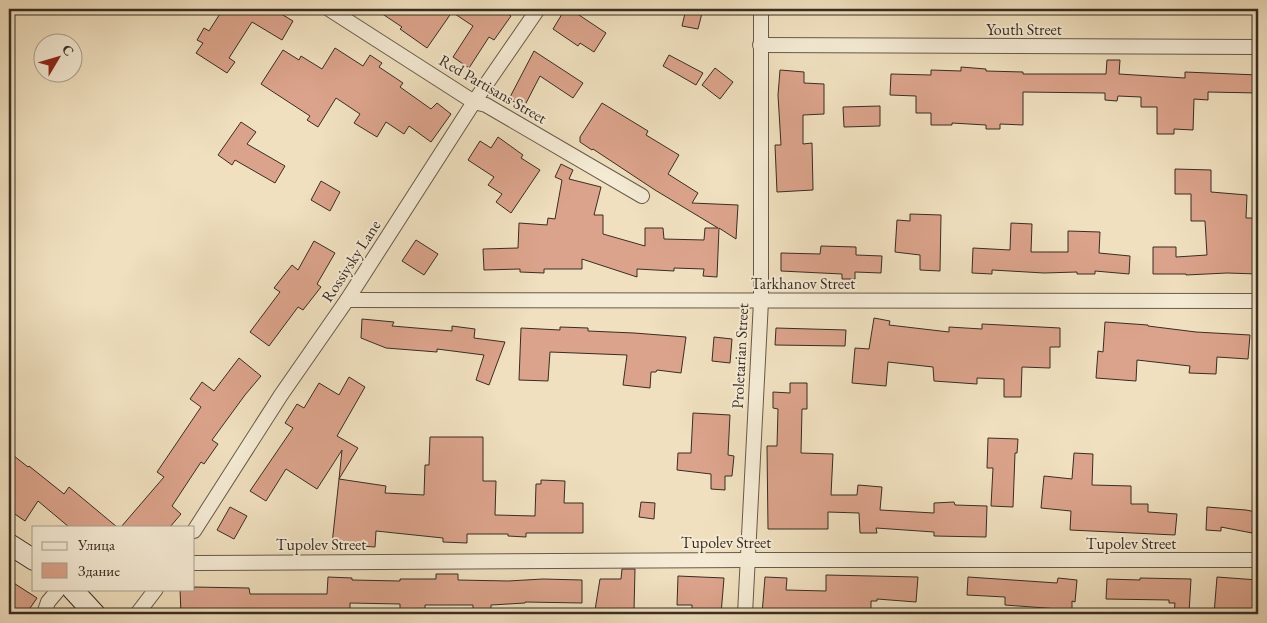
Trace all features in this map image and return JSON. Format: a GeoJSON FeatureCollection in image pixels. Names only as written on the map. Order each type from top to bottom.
{"type":"FeatureCollection","features":[{"type":"Feature","properties":{"kind":"street","name":"Red Partisans Street"},"geometry":{"type":"LineString","coordinates":[[329,9],[474,102],[486,105],[642,196]]}},
{"type":"Feature","properties":{"kind":"street","name":"Rossiysky Lane"},"geometry":{"type":"LineString","coordinates":[[195,530],[281,395],[347,300],[474,102],[538,9]]}},
{"type":"Feature","properties":{"kind":"street","name":"Proletarian Street"},"geometry":{"type":"LineString","coordinates":[[744,614],[761,301],[761,9]]}},
{"type":"Feature","properties":{"kind":"street","name":"Youth Street"},"geometry":{"type":"LineString","coordinates":[[760,46],[1258,47]]}},
{"type":"Feature","properties":{"kind":"street","name":"Tarkhanov Street"},"geometry":{"type":"LineString","coordinates":[[347,300],[1258,301]]}},
{"type":"Feature","properties":{"kind":"street"},"geometry":{"type":"LineString","coordinates":[[9,544],[32,559]]}},
{"type":"Feature","properties":{"kind":"street","name":"Tupolev Street"},"geometry":{"type":"LineString","coordinates":[[195,563],[1258,560]]}},
{"type":"Feature","properties":{"kind":"street"},"geometry":{"type":"LineString","coordinates":[[44,614],[48,602],[58,590]]}},
{"type":"Feature","properties":{"kind":"street"},"geometry":{"type":"LineString","coordinates":[[73,590],[95,614]]}},
{"type":"Feature","properties":{"kind":"street"},"geometry":{"type":"LineString","coordinates":[[137,614],[155,590]]}},
{"type":"Feature","properties":{"kind":"building"},"geometry":{"type":"Polygon","coordinates":[[[223,9],[273,9],[293,21],[282,40],[252,22],[229,58],[235,62],[227,73],[196,53],[203,43],[197,40],[204,28],[209,31],[223,9]]]}},
{"type":"Feature","properties":{"kind":"building"},"geometry":{"type":"Polygon","coordinates":[[[375,9],[500,9],[511,16],[494,40],[489,37],[469,68],[453,57],[473,26],[452,12],[427,48],[400,29],[402,27],[375,9]]]}},
{"type":"Feature","properties":{"kind":"building"},"geometry":{"type":"Polygon","coordinates":[[[565,9],[570,9],[606,33],[594,52],[580,43],[578,46],[553,29],[565,9]]]}},
{"type":"Feature","properties":{"kind":"building"},"geometry":{"type":"Polygon","coordinates":[[[686,9],[703,9],[698,29],[682,26],[686,9]]]}},
{"type":"Feature","properties":{"kind":"building"},"geometry":{"type":"Polygon","coordinates":[[[335,48],[363,66],[370,55],[382,63],[379,67],[403,83],[400,87],[431,109],[437,103],[451,114],[431,142],[409,126],[404,134],[386,122],[377,137],[354,123],[360,114],[336,98],[318,127],[307,120],[310,116],[261,84],[283,50],[299,60],[301,56],[322,69],[335,48]]]}},
{"type":"Feature","properties":{"kind":"building"},"geometry":{"type":"Polygon","coordinates":[[[534,51],[583,83],[573,98],[540,76],[524,107],[509,99],[534,51]]]}},
{"type":"Feature","properties":{"kind":"building"},"geometry":{"type":"Polygon","coordinates":[[[669,55],[703,73],[696,85],[663,66],[669,55]]]}},
{"type":"Feature","properties":{"kind":"building"},"geometry":{"type":"Polygon","coordinates":[[[1107,60],[1120,60],[1119,74],[1185,78],[1185,72],[1258,75],[1258,93],[1208,92],[1208,100],[1194,99],[1193,130],[1174,129],[1174,134],[1157,134],[1157,107],[1141,107],[1141,97],[1118,96],[1117,101],[1105,100],[1105,93],[1023,92],[1023,125],[1000,124],[1000,129],[986,129],[986,125],[952,123],[952,125],[931,125],[931,113],[916,113],[916,96],[890,95],[891,74],[931,75],[931,70],[961,71],[961,67],[986,69],[986,71],[1023,72],[1023,74],[1106,74],[1107,60]]]}},
{"type":"Feature","properties":{"kind":"building"},"geometry":{"type":"Polygon","coordinates":[[[715,68],[733,82],[720,99],[702,85],[715,68]]]}},
{"type":"Feature","properties":{"kind":"building"},"geometry":{"type":"Polygon","coordinates":[[[780,70],[804,72],[804,83],[824,84],[824,114],[803,115],[803,144],[812,143],[813,190],[777,192],[775,145],[781,145],[778,95],[780,70]]]}},
{"type":"Feature","properties":{"kind":"building"},"geometry":{"type":"Polygon","coordinates":[[[602,103],[648,131],[646,135],[679,155],[668,174],[698,193],[692,203],[738,205],[736,239],[719,228],[717,277],[703,276],[704,269],[674,268],[674,271],[637,269],[637,277],[582,259],[582,269],[544,269],[544,273],[520,272],[520,269],[484,270],[483,249],[518,248],[519,223],[547,225],[548,218],[555,219],[562,180],[555,177],[561,164],[573,170],[569,179],[601,187],[594,215],[603,215],[603,234],[645,246],[645,228],[663,228],[664,239],[704,240],[705,228],[718,228],[580,142],[580,137],[602,103]]]}},
{"type":"Feature","properties":{"kind":"building"},"geometry":{"type":"Polygon","coordinates":[[[880,106],[880,126],[844,127],[843,107],[880,106]]]}},
{"type":"Feature","properties":{"kind":"building"},"geometry":{"type":"Polygon","coordinates":[[[241,122],[256,132],[247,144],[285,166],[275,183],[235,160],[232,165],[218,155],[241,122]]]}},
{"type":"Feature","properties":{"kind":"building"},"geometry":{"type":"Polygon","coordinates":[[[498,137],[523,155],[521,158],[540,170],[511,213],[496,202],[502,194],[488,185],[494,177],[468,160],[480,141],[491,148],[498,137]]]}},
{"type":"Feature","properties":{"kind":"building"},"geometry":{"type":"Polygon","coordinates":[[[1175,169],[1211,170],[1211,192],[1247,195],[1246,218],[1258,218],[1258,274],[1153,274],[1153,247],[1176,247],[1176,257],[1207,255],[1205,221],[1191,221],[1191,194],[1175,194],[1175,169]]]}},
{"type":"Feature","properties":{"kind":"building"},"geometry":{"type":"Polygon","coordinates":[[[321,181],[340,192],[330,211],[311,200],[321,181]]]}},
{"type":"Feature","properties":{"kind":"building"},"geometry":{"type":"Polygon","coordinates":[[[910,214],[941,215],[940,271],[920,270],[920,255],[895,252],[897,220],[910,221],[910,214]]]}},
{"type":"Feature","properties":{"kind":"building"},"geometry":{"type":"Polygon","coordinates":[[[1011,223],[1032,224],[1031,252],[1068,252],[1068,231],[1100,232],[1099,253],[1130,256],[1129,274],[1095,271],[1095,274],[1077,274],[1077,272],[1044,273],[992,270],[992,274],[972,273],[973,248],[1010,250],[1011,223]]]}},
{"type":"Feature","properties":{"kind":"building"},"geometry":{"type":"Polygon","coordinates":[[[416,240],[438,254],[424,275],[402,261],[416,240]]]}},
{"type":"Feature","properties":{"kind":"building"},"geometry":{"type":"Polygon","coordinates":[[[314,241],[335,253],[317,284],[321,287],[303,310],[298,307],[269,346],[250,332],[280,292],[274,288],[292,265],[298,270],[314,241]]]}},
{"type":"Feature","properties":{"kind":"building"},"geometry":{"type":"Polygon","coordinates":[[[821,246],[856,247],[856,255],[882,256],[881,273],[855,272],[855,279],[842,279],[842,274],[781,271],[781,253],[820,254],[821,246]]]}},
{"type":"Feature","properties":{"kind":"building"},"geometry":{"type":"Polygon","coordinates":[[[874,318],[890,321],[889,325],[949,332],[949,327],[982,329],[982,324],[1060,328],[1060,347],[1050,347],[1050,368],[1022,367],[1021,397],[1004,397],[1004,379],[977,378],[977,384],[934,381],[933,367],[888,362],[886,386],[852,383],[855,348],[869,349],[874,318]]]}},
{"type":"Feature","properties":{"kind":"building"},"geometry":{"type":"Polygon","coordinates":[[[362,319],[394,322],[392,326],[452,331],[452,326],[475,329],[474,338],[505,342],[489,385],[476,380],[484,355],[437,349],[437,352],[386,348],[361,338],[362,319]]]}},
{"type":"Feature","properties":{"kind":"building"},"geometry":{"type":"Polygon","coordinates":[[[1105,322],[1148,325],[1196,332],[1250,335],[1248,359],[1217,357],[1216,374],[1189,373],[1190,366],[1137,360],[1136,381],[1096,378],[1098,351],[1103,352],[1105,322]]]}},
{"type":"Feature","properties":{"kind":"building"},"geometry":{"type":"Polygon","coordinates":[[[560,327],[588,328],[588,331],[686,337],[681,373],[657,370],[656,372],[651,372],[650,388],[623,385],[627,355],[550,352],[548,381],[519,380],[521,328],[560,330],[560,327]]]}},
{"type":"Feature","properties":{"kind":"building"},"geometry":{"type":"Polygon","coordinates":[[[776,328],[846,330],[845,346],[775,345],[776,328]]]}},
{"type":"Feature","properties":{"kind":"building"},"geometry":{"type":"Polygon","coordinates":[[[714,337],[732,339],[730,363],[712,361],[714,337]]]}},
{"type":"Feature","properties":{"kind":"building"},"geometry":{"type":"Polygon","coordinates":[[[239,358],[261,376],[212,440],[218,444],[204,464],[201,462],[172,506],[181,514],[171,526],[122,526],[164,477],[157,472],[201,407],[190,399],[202,382],[214,391],[239,358]]]}},
{"type":"Feature","properties":{"kind":"building"},"geometry":{"type":"Polygon","coordinates":[[[349,377],[365,387],[337,436],[358,448],[339,479],[342,450],[317,489],[286,469],[266,501],[250,491],[293,428],[285,423],[297,404],[304,408],[319,383],[339,395],[349,377]]]}},
{"type":"Feature","properties":{"kind":"building"},"geometry":{"type":"Polygon","coordinates":[[[790,383],[807,383],[807,409],[802,409],[801,453],[833,454],[831,495],[857,495],[858,485],[882,487],[880,510],[934,513],[934,503],[954,502],[955,505],[987,506],[986,537],[934,536],[934,532],[876,528],[877,533],[860,533],[859,513],[828,512],[828,529],[768,529],[767,446],[777,446],[778,409],[773,408],[773,392],[790,393],[790,383]]]}},
{"type":"Feature","properties":{"kind":"building"},"geometry":{"type":"Polygon","coordinates":[[[693,413],[730,415],[728,455],[734,456],[732,476],[725,476],[725,490],[711,489],[711,474],[677,470],[678,453],[691,453],[693,413]]]}},
{"type":"Feature","properties":{"kind":"building"},"geometry":{"type":"Polygon","coordinates":[[[430,437],[483,437],[483,481],[496,481],[495,515],[535,516],[536,484],[541,484],[541,480],[565,481],[564,503],[583,503],[583,533],[526,533],[526,537],[508,536],[508,534],[467,534],[467,543],[443,542],[443,538],[376,531],[375,547],[332,544],[339,479],[386,486],[385,493],[424,495],[425,465],[429,465],[430,437]]]}},
{"type":"Feature","properties":{"kind":"building"},"geometry":{"type":"Polygon","coordinates":[[[988,438],[1018,439],[1017,453],[1015,453],[1013,507],[991,506],[993,468],[987,468],[988,438]]]}},
{"type":"Feature","properties":{"kind":"building"},"geometry":{"type":"Polygon","coordinates":[[[9,452],[64,494],[69,487],[116,526],[68,526],[38,501],[25,521],[9,510],[9,452]]]}},
{"type":"Feature","properties":{"kind":"building"},"geometry":{"type":"Polygon","coordinates":[[[1074,453],[1093,454],[1092,485],[1131,486],[1131,504],[1148,504],[1148,512],[1177,514],[1175,535],[1070,530],[1071,511],[1041,508],[1044,476],[1072,479],[1074,453]]]}},
{"type":"Feature","properties":{"kind":"building"},"geometry":{"type":"Polygon","coordinates":[[[641,502],[655,503],[654,519],[639,517],[641,502]]]}},
{"type":"Feature","properties":{"kind":"building"},"geometry":{"type":"Polygon","coordinates":[[[230,507],[247,516],[234,539],[217,530],[230,507]]]}},
{"type":"Feature","properties":{"kind":"building"},"geometry":{"type":"Polygon","coordinates":[[[1207,507],[1256,512],[1252,533],[1221,527],[1221,531],[1206,530],[1207,507]]]}},
{"type":"Feature","properties":{"kind":"building"},"geometry":{"type":"Polygon","coordinates":[[[622,569],[635,569],[634,611],[595,610],[600,579],[621,579],[622,569]]]}},
{"type":"Feature","properties":{"kind":"building"},"geometry":{"type":"Polygon","coordinates":[[[436,574],[458,574],[458,580],[582,580],[582,603],[525,602],[491,605],[491,614],[473,614],[473,605],[425,605],[425,614],[400,614],[400,604],[350,603],[350,614],[181,614],[180,590],[195,590],[195,587],[249,588],[250,594],[327,594],[328,577],[352,578],[352,580],[400,581],[400,579],[436,579],[436,574]]]}},
{"type":"Feature","properties":{"kind":"building"},"geometry":{"type":"Polygon","coordinates":[[[826,575],[918,577],[916,602],[877,599],[877,601],[871,601],[871,614],[762,614],[765,577],[787,578],[786,590],[826,591],[826,575]]]}},
{"type":"Feature","properties":{"kind":"building"},"geometry":{"type":"Polygon","coordinates":[[[678,576],[724,578],[721,614],[692,614],[692,605],[677,605],[678,576]]]}},
{"type":"Feature","properties":{"kind":"building"},"geometry":{"type":"Polygon","coordinates":[[[968,577],[1057,583],[1058,578],[1077,580],[1075,602],[1072,601],[1072,610],[1005,605],[1005,597],[967,595],[968,577]]]}},
{"type":"Feature","properties":{"kind":"building"},"geometry":{"type":"Polygon","coordinates":[[[1217,577],[1258,580],[1258,614],[1214,614],[1217,577]]]}},
{"type":"Feature","properties":{"kind":"building"},"geometry":{"type":"Polygon","coordinates":[[[1140,578],[1191,579],[1189,614],[1174,614],[1175,603],[1169,603],[1169,600],[1106,599],[1107,579],[1140,580],[1140,578]]]}},
{"type":"Feature","properties":{"kind":"building"},"geometry":{"type":"Polygon","coordinates":[[[9,580],[37,598],[26,614],[9,605],[9,580]]]}}]}
